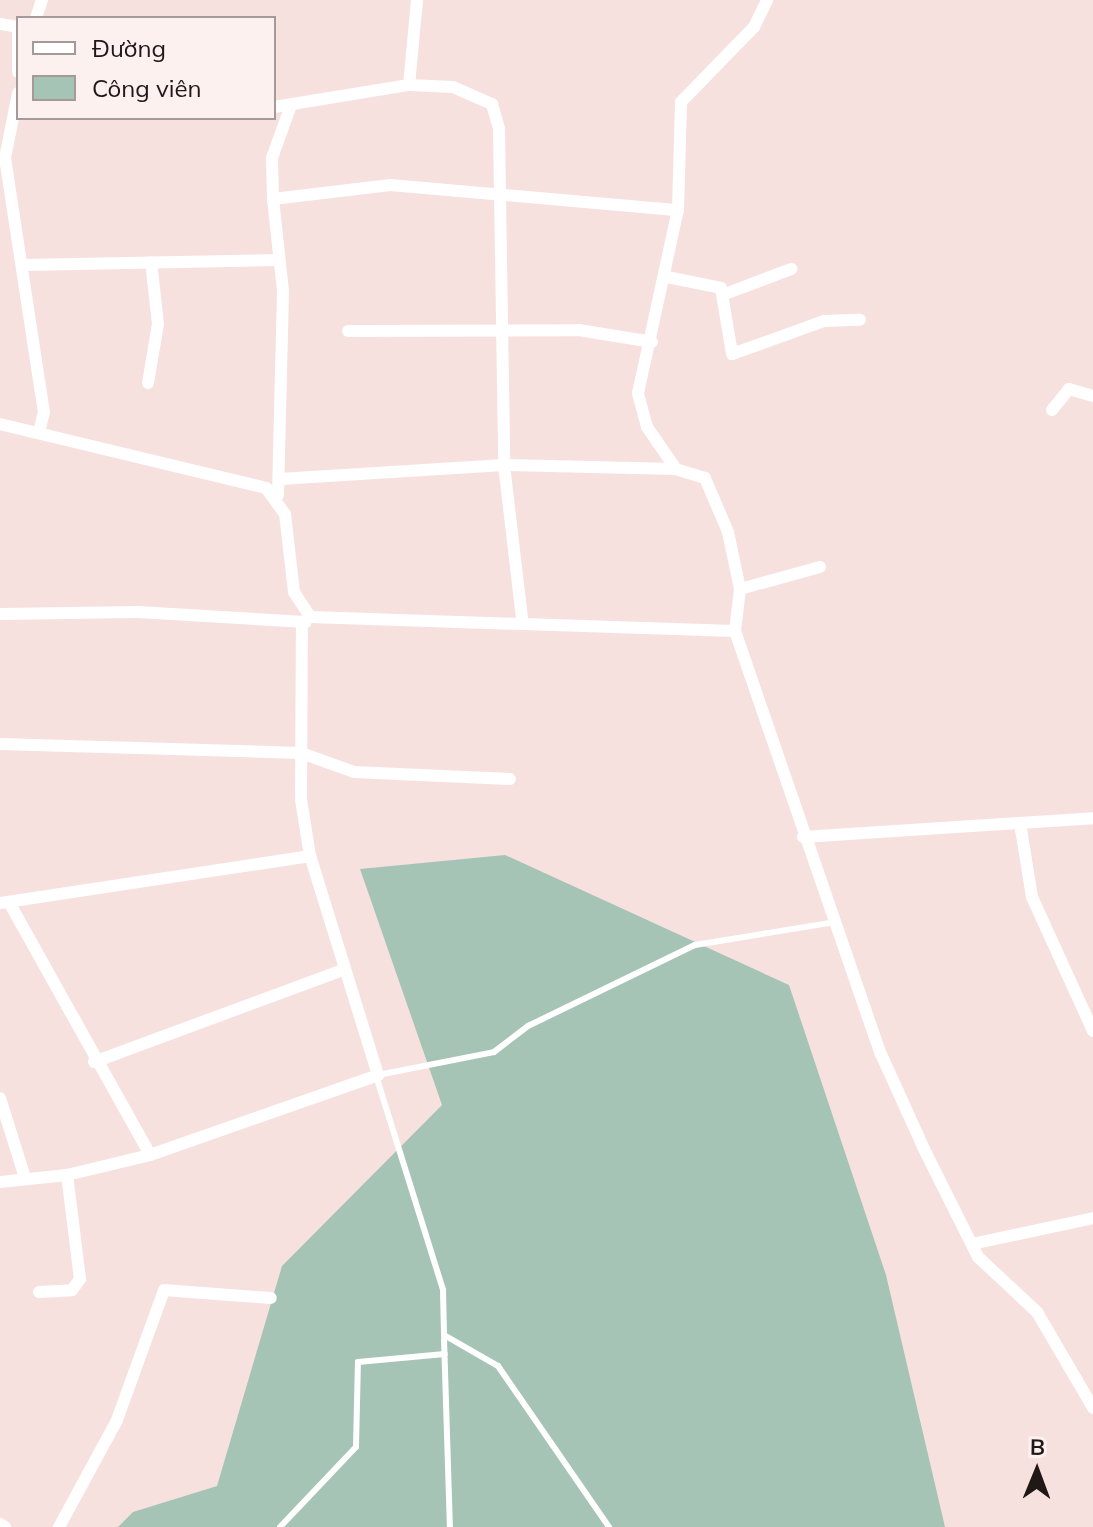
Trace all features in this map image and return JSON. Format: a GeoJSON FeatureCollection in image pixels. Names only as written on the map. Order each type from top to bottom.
{"type":"FeatureCollection","features":[{"type":"Feature","properties":{"kind":"street"},"geometry":{"type":"LineString","coordinates":[[409,85],[417,0]]}},
{"type":"Feature","properties":{"kind":"street"},"geometry":{"type":"LineString","coordinates":[[676,469],[640,410],[678,210],[681,102],[754,27],[767,0]]}},
{"type":"Feature","properties":{"kind":"street"},"geometry":{"type":"LineString","coordinates":[[276,107],[409,85],[453,87],[492,104],[499,129],[495,194],[504,465],[522,619]]}},
{"type":"Feature","properties":{"kind":"street"},"geometry":{"type":"LineString","coordinates":[[16,102],[3,158],[24,265],[44,412],[39,432]]}},
{"type":"Feature","properties":{"kind":"street"},"geometry":{"type":"LineString","coordinates":[[0,1182],[67,1175],[150,1155],[378,1077],[310,856],[301,753],[306,622],[294,592],[278,495],[279,260],[272,158],[291,105]]}},
{"type":"Feature","properties":{"kind":"street"},"geometry":{"type":"LineString","coordinates":[[273,199],[390,185],[678,210]]}},
{"type":"Feature","properties":{"kind":"street"},"geometry":{"type":"LineString","coordinates":[[24,265],[279,260]]}},
{"type":"Feature","properties":{"kind":"street"},"geometry":{"type":"LineString","coordinates":[[148,383],[158,324],[151,262]]}},
{"type":"Feature","properties":{"kind":"street"},"geometry":{"type":"LineString","coordinates":[[725,294],[791,269]]}},
{"type":"Feature","properties":{"kind":"street"},"geometry":{"type":"LineString","coordinates":[[667,277],[711,283],[725,294],[732,354],[824,321],[860,320]]}},
{"type":"Feature","properties":{"kind":"street"},"geometry":{"type":"LineString","coordinates":[[348,331],[499,334],[579,330],[652,342]]}},
{"type":"Feature","properties":{"kind":"street"},"geometry":{"type":"LineString","coordinates":[[1052,410],[1069,389],[1093,396]]}},
{"type":"Feature","properties":{"kind":"street"},"geometry":{"type":"LineString","coordinates":[[0,424],[278,495]]}},
{"type":"Feature","properties":{"kind":"street"},"geometry":{"type":"LineString","coordinates":[[280,479],[504,465],[676,469],[705,478],[740,589],[735,631],[803,837],[881,1054],[972,1244],[1037,1312],[1093,1407]]}},
{"type":"Feature","properties":{"kind":"street"},"geometry":{"type":"LineString","coordinates":[[740,589],[820,567]]}},
{"type":"Feature","properties":{"kind":"street"},"geometry":{"type":"LineString","coordinates":[[0,614],[153,612],[306,622],[522,619],[735,631]]}},
{"type":"Feature","properties":{"kind":"street"},"geometry":{"type":"LineString","coordinates":[[0,744],[301,753],[354,772],[510,779]]}},
{"type":"Feature","properties":{"kind":"street"},"geometry":{"type":"LineString","coordinates":[[803,837],[1093,818]]}},
{"type":"Feature","properties":{"kind":"street"},"geometry":{"type":"LineString","coordinates":[[1020,823],[1032,897],[1093,1031]]}},
{"type":"Feature","properties":{"kind":"street"},"geometry":{"type":"LineString","coordinates":[[150,1155],[5,904],[310,856]]}},
{"type":"Feature","properties":{"kind":"street"},"geometry":{"type":"LineString","coordinates":[[94,1062],[343,970]]}},
{"type":"Feature","properties":{"kind":"street"},"geometry":{"type":"LineString","coordinates":[[0,1098],[25,1178]]}},
{"type":"Feature","properties":{"kind":"street"},"geometry":{"type":"LineString","coordinates":[[39,1292],[72,1290],[80,1279],[67,1175]]}},
{"type":"Feature","properties":{"kind":"street"},"geometry":{"type":"LineString","coordinates":[[972,1244],[1093,1218]]}},
{"type":"Feature","properties":{"kind":"street"},"geometry":{"type":"LineString","coordinates":[[59,1527],[117,1420],[164,1290],[271,1298]]}},
{"type":"Feature","properties":{"kind":"street"},"geometry":{"type":"LineString","coordinates":[[0,1524],[5,1527]]}},
{"type":"Feature","properties":{"kind":"lane"},"geometry":{"type":"LineString","coordinates":[[450,1527],[443,1290],[386,1091],[378,1077],[494,1052],[528,1026],[695,945],[836,922]]}},
{"type":"Feature","properties":{"kind":"lane"},"geometry":{"type":"LineString","coordinates":[[444,1335],[498,1366],[609,1527]]}},
{"type":"Feature","properties":{"kind":"lane"},"geometry":{"type":"LineString","coordinates":[[280,1527],[356,1447],[361,1359],[429,1361],[445,1354]]}},
{"type":"Feature","properties":{"kind":"green space"},"geometry":{"type":"Polygon","coordinates":[[[505,855],[789,985],[886,1275],[945,1527],[118,1527],[133,1512],[217,1486],[282,1266],[442,1105],[360,869],[505,855]]]}}]}
